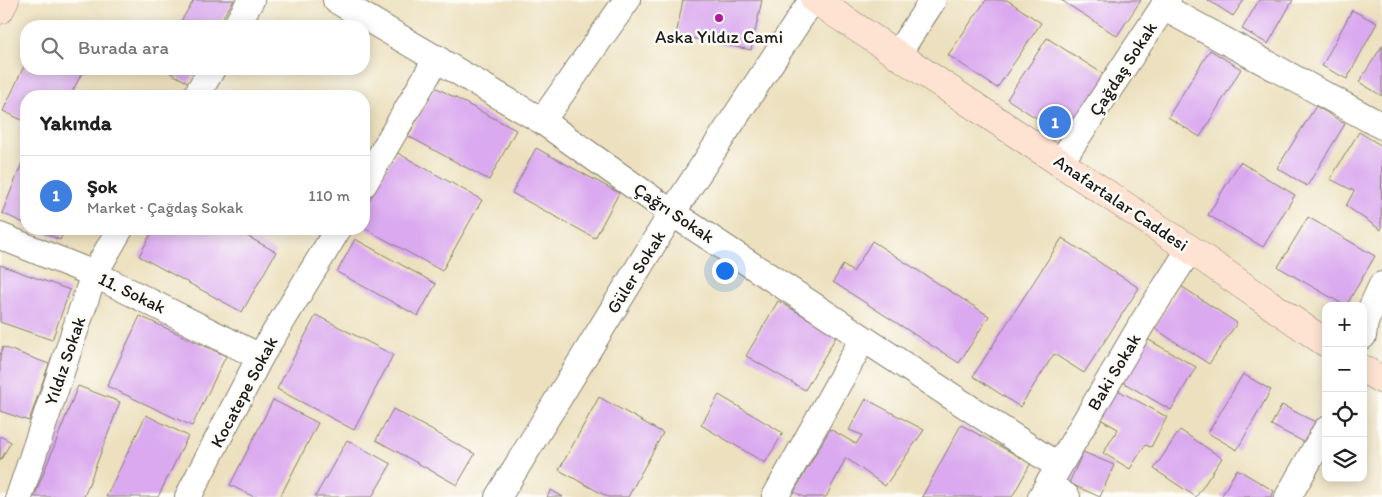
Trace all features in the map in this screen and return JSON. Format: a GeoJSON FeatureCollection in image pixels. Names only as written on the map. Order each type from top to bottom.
{"type":"FeatureCollection","features":[{"type":"Feature","properties":{"kind":"street"},"geometry":{"type":"LineString","coordinates":[[0,10],[5,0]]}},
{"type":"Feature","properties":{"kind":"street"},"geometry":{"type":"LineString","coordinates":[[239,20],[251,0]]}},
{"type":"Feature","properties":{"kind":"street","name":"Çağrı Sokak"},"geometry":{"type":"LineString","coordinates":[[336,0],[542,121],[672,213],[863,339],[1053,486]]}},
{"type":"Feature","properties":{"kind":"street"},"geometry":{"type":"LineString","coordinates":[[542,121],[627,0]]}},
{"type":"Feature","properties":{"kind":"street","name":"Anafartalar Caddesi"},"geometry":{"type":"LineString","coordinates":[[813,0],[1190,249],[1322,340]]}},
{"type":"Feature","properties":{"kind":"street","name":"Güler Sokak"},"geometry":{"type":"LineString","coordinates":[[498,497],[672,213],[813,0]]}},
{"type":"Feature","properties":{"kind":"street"},"geometry":{"type":"LineString","coordinates":[[897,55],[933,0]]}},
{"type":"Feature","properties":{"kind":"street"},"geometry":{"type":"LineString","coordinates":[[1166,4],[1382,126]]}},
{"type":"Feature","properties":{"kind":"street","name":"Çağdaş Sokak"},"geometry":{"type":"LineString","coordinates":[[1060,163],[1166,4]]}},
{"type":"Feature","properties":{"kind":"street"},"geometry":{"type":"LineString","coordinates":[[370,174],[437,58]]}},
{"type":"Feature","properties":{"kind":"street"},"geometry":{"type":"LineString","coordinates":[[200,90],[208,75]]}},
{"type":"Feature","properties":{"kind":"street","name":"Yıldız Sokak"},"geometry":{"type":"LineString","coordinates":[[19,497],[94,274],[117,235]]}},
{"type":"Feature","properties":{"kind":"street","name":"Kocatepe Sokak"},"geometry":{"type":"LineString","coordinates":[[188,497],[260,357],[334,235]]}},
{"type":"Feature","properties":{"kind":"street","name":"11. Sokak"},"geometry":{"type":"LineString","coordinates":[[0,236],[94,274],[260,357]]}},
{"type":"Feature","properties":{"kind":"street","name":"Baki Sokak"},"geometry":{"type":"LineString","coordinates":[[1053,486],[1143,322],[1190,249]]}},
{"type":"Feature","properties":{"kind":"street"},"geometry":{"type":"LineString","coordinates":[[1367,316],[1382,285]]}},
{"type":"Feature","properties":{"kind":"street"},"geometry":{"type":"LineString","coordinates":[[775,497],[863,339]]}},
{"type":"Feature","properties":{"kind":"street"},"geometry":{"type":"LineString","coordinates":[[1367,371],[1382,380]]}},
{"type":"Feature","properties":{"kind":"street"},"geometry":{"type":"LineString","coordinates":[[1288,497],[1322,437]]}},
{"type":"Feature","properties":{"kind":"building"},"geometry":{"type":"Polygon","coordinates":[[[194,0],[234,0],[221,20],[182,20],[194,0]]]}},
{"type":"Feature","properties":{"kind":"building","name":"Aska Yıldız Cami"},"geometry":{"type":"Polygon","coordinates":[[[683,0],[762,0],[751,50],[676,35],[683,0]]]}},
{"type":"Feature","properties":{"kind":"building"},"geometry":{"type":"Polygon","coordinates":[[[986,0],[1007,0],[1041,23],[997,88],[948,55],[986,0]]]}},
{"type":"Feature","properties":{"kind":"building"},"geometry":{"type":"Polygon","coordinates":[[[1061,0],[1141,0],[1117,36],[1061,0]]]}},
{"type":"Feature","properties":{"kind":"building"},"geometry":{"type":"Polygon","coordinates":[[[1208,0],[1244,0],[1233,16],[1208,0]]]}},
{"type":"Feature","properties":{"kind":"building"},"geometry":{"type":"Polygon","coordinates":[[[1259,0],[1293,0],[1268,44],[1242,29],[1259,0]]]}},
{"type":"Feature","properties":{"kind":"building"},"geometry":{"type":"Polygon","coordinates":[[[1352,10],[1377,23],[1347,79],[1322,66],[1352,10]]]}},
{"type":"Feature","properties":{"kind":"building"},"geometry":{"type":"Polygon","coordinates":[[[1047,38],[1108,77],[1069,139],[1007,99],[1047,38]]]}},
{"type":"Feature","properties":{"kind":"building"},"geometry":{"type":"Polygon","coordinates":[[[1382,46],[1382,96],[1359,82],[1382,46]]]}},
{"type":"Feature","properties":{"kind":"building"},"geometry":{"type":"Polygon","coordinates":[[[1210,50],[1241,69],[1200,137],[1168,117],[1210,50]]]}},
{"type":"Feature","properties":{"kind":"building"},"geometry":{"type":"Polygon","coordinates":[[[20,75],[81,75],[73,90],[20,90],[20,119],[3,111],[20,75]]]}},
{"type":"Feature","properties":{"kind":"building"},"geometry":{"type":"Polygon","coordinates":[[[174,75],[193,75],[189,83],[174,75]]]}},
{"type":"Feature","properties":{"kind":"building"},"geometry":{"type":"Polygon","coordinates":[[[435,87],[516,130],[489,180],[408,136],[435,87]]]}},
{"type":"Feature","properties":{"kind":"building"},"geometry":{"type":"Polygon","coordinates":[[[1316,106],[1345,124],[1307,186],[1277,168],[1316,106]]]}},
{"type":"Feature","properties":{"kind":"building"},"geometry":{"type":"Polygon","coordinates":[[[1359,132],[1382,146],[1381,230],[1346,206],[1354,191],[1330,179],[1359,132]]]}},
{"type":"Feature","properties":{"kind":"building"},"geometry":{"type":"Polygon","coordinates":[[[536,148],[619,193],[595,238],[512,193],[536,148]]]}},
{"type":"Feature","properties":{"kind":"building"},"geometry":{"type":"Polygon","coordinates":[[[396,152],[482,200],[442,271],[370,231],[370,199],[396,152]]]}},
{"type":"Feature","properties":{"kind":"building"},"geometry":{"type":"Polygon","coordinates":[[[1240,162],[1295,195],[1263,247],[1208,215],[1240,162]]]}},
{"type":"Feature","properties":{"kind":"building"},"geometry":{"type":"Polygon","coordinates":[[[20,168],[20,221],[2,213],[20,168]]]}},
{"type":"Feature","properties":{"kind":"building"},"geometry":{"type":"Polygon","coordinates":[[[1308,217],[1375,256],[1348,302],[1339,302],[1278,267],[1308,217]]]}},
{"type":"Feature","properties":{"kind":"building"},"geometry":{"type":"Polygon","coordinates":[[[49,235],[62,235],[60,240],[49,235]]]}},
{"type":"Feature","properties":{"kind":"building"},"geometry":{"type":"Polygon","coordinates":[[[151,235],[245,235],[276,252],[242,312],[139,256],[151,235]]]}},
{"type":"Feature","properties":{"kind":"building"},"geometry":{"type":"Polygon","coordinates":[[[1062,238],[1139,288],[1084,373],[1054,354],[1020,407],[973,376],[1062,238]]]}},
{"type":"Feature","properties":{"kind":"building"},"geometry":{"type":"Polygon","coordinates":[[[355,239],[436,284],[418,316],[337,272],[355,239]]]}},
{"type":"Feature","properties":{"kind":"building"},"geometry":{"type":"Polygon","coordinates":[[[872,241],[989,316],[959,363],[833,282],[843,265],[853,272],[872,241]]]}},
{"type":"Feature","properties":{"kind":"building"},"geometry":{"type":"Polygon","coordinates":[[[0,265],[70,290],[52,340],[0,322],[0,265]]]}},
{"type":"Feature","properties":{"kind":"building"},"geometry":{"type":"Polygon","coordinates":[[[1181,286],[1237,323],[1209,364],[1154,328],[1181,286]]]}},
{"type":"Feature","properties":{"kind":"building"},"geometry":{"type":"Polygon","coordinates":[[[778,301],[837,335],[805,390],[746,356],[778,301]]]}},
{"type":"Feature","properties":{"kind":"building"},"geometry":{"type":"Polygon","coordinates":[[[316,315],[393,355],[354,430],[277,389],[316,315]]]}},
{"type":"Feature","properties":{"kind":"building"},"geometry":{"type":"Polygon","coordinates":[[[140,316],[226,356],[192,426],[107,386],[140,316]]]}},
{"type":"Feature","properties":{"kind":"building"},"geometry":{"type":"Polygon","coordinates":[[[1142,336],[1196,367],[1171,410],[1117,379],[1142,336]]]}},
{"type":"Feature","properties":{"kind":"building"},"geometry":{"type":"Polygon","coordinates":[[[3,347],[49,364],[29,421],[0,411],[0,355],[3,347]]]}},
{"type":"Feature","properties":{"kind":"building"},"geometry":{"type":"Polygon","coordinates":[[[1243,374],[1271,390],[1237,450],[1208,433],[1243,374]]]}},
{"type":"Feature","properties":{"kind":"building"},"geometry":{"type":"Polygon","coordinates":[[[78,386],[120,402],[84,497],[34,497],[78,386]]]}},
{"type":"Feature","properties":{"kind":"building"},"geometry":{"type":"Polygon","coordinates":[[[1114,388],[1167,417],[1151,447],[1145,445],[1130,469],[1103,453],[1118,429],[1098,418],[1114,388]]]}},
{"type":"Feature","properties":{"kind":"building"},"geometry":{"type":"Polygon","coordinates":[[[719,395],[783,433],[765,463],[701,425],[719,395]]]}},
{"type":"Feature","properties":{"kind":"building"},"geometry":{"type":"Polygon","coordinates":[[[599,397],[663,433],[628,497],[608,497],[559,470],[599,397]]]}},
{"type":"Feature","properties":{"kind":"building"},"geometry":{"type":"Polygon","coordinates":[[[866,399],[924,430],[885,486],[846,458],[826,497],[804,497],[794,492],[830,429],[856,444],[862,435],[849,430],[866,399]]]}},
{"type":"Feature","properties":{"kind":"building"},"geometry":{"type":"Polygon","coordinates":[[[273,400],[318,423],[280,497],[254,497],[230,485],[273,400]]]}},
{"type":"Feature","properties":{"kind":"building"},"geometry":{"type":"Polygon","coordinates":[[[1282,405],[1315,422],[1304,442],[1271,425],[1282,405]]]}},
{"type":"Feature","properties":{"kind":"building"},"geometry":{"type":"Polygon","coordinates":[[[393,409],[475,454],[457,485],[376,440],[393,409]]]}},
{"type":"Feature","properties":{"kind":"building"},"geometry":{"type":"Polygon","coordinates":[[[146,415],[188,436],[158,497],[106,497],[146,415]]]}},
{"type":"Feature","properties":{"kind":"building"},"geometry":{"type":"Polygon","coordinates":[[[961,425],[1031,463],[1012,497],[922,497],[961,425]]]}},
{"type":"Feature","properties":{"kind":"building"},"geometry":{"type":"Polygon","coordinates":[[[1180,430],[1222,458],[1196,497],[1154,469],[1180,430]]]}},
{"type":"Feature","properties":{"kind":"building"},"geometry":{"type":"Polygon","coordinates":[[[0,436],[11,442],[0,461],[0,436]]]}},
{"type":"Feature","properties":{"kind":"building"},"geometry":{"type":"Polygon","coordinates":[[[347,440],[391,464],[372,497],[315,497],[347,440]]]}},
{"type":"Feature","properties":{"kind":"building"},"geometry":{"type":"Polygon","coordinates":[[[1083,452],[1114,465],[1100,497],[1069,483],[1083,452]]]}},
{"type":"Feature","properties":{"kind":"building"},"geometry":{"type":"Polygon","coordinates":[[[1237,469],[1274,491],[1271,497],[1221,497],[1237,469]]]}},
{"type":"Feature","properties":{"kind":"building"},"geometry":{"type":"Polygon","coordinates":[[[551,490],[563,497],[547,497],[551,490]]]}},
{"type":"Feature","properties":{"kind":"place","name":"Aska Yıldız Cami"},"geometry":{"type":"Point","coordinates":[719,18]}},
{"type":"Feature","properties":{"kind":"place","name":"Şok"},"geometry":{"type":"Point","coordinates":[1055,122]}}]}
